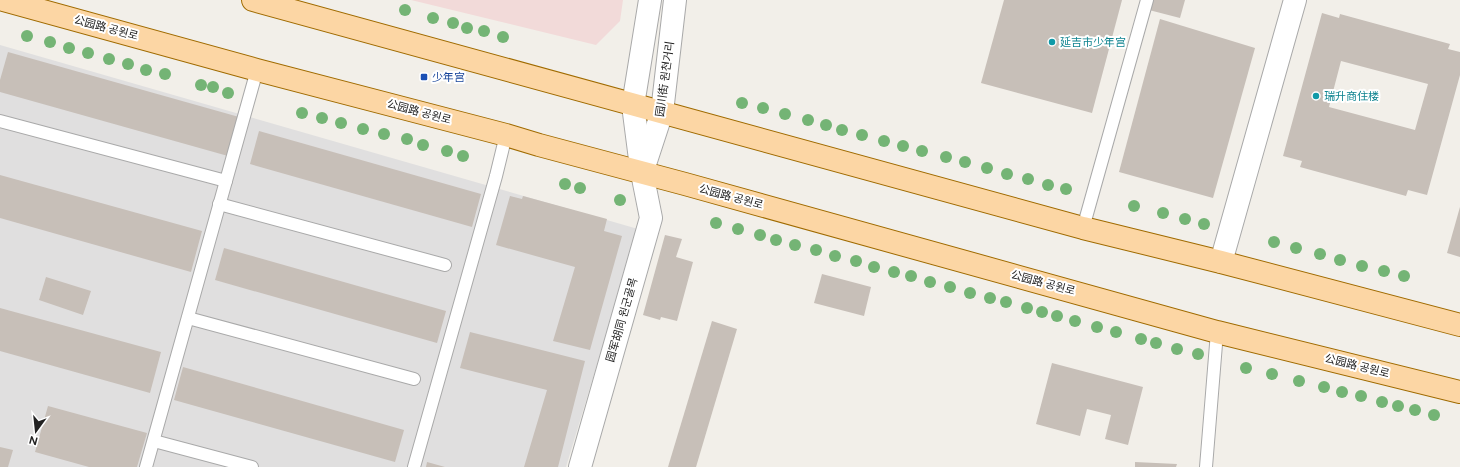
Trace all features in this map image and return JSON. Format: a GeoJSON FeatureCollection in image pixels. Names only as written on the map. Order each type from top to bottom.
{"type":"FeatureCollection","features":[{"type":"Feature","properties":{"kind":"main road","name":"公园路 공원로"},"geometry":{"type":"LineString","coordinates":[[3,0],[257,70],[506,135],[1217,332],[1460,392]]}},
{"type":"Feature","properties":{"kind":"main road"},"geometry":{"type":"LineString","coordinates":[[253,0],[1084,228],[1221,262],[1460,325]]}},
{"type":"Feature","properties":{"kind":"street"},"geometry":{"type":"LineString","coordinates":[[642,173],[633,105],[650,0]]}},
{"type":"Feature","properties":{"kind":"street","name":"园川街 원천거리"},"geometry":{"type":"LineString","coordinates":[[642,173],[662,112],[675,0]]}},
{"type":"Feature","properties":{"kind":"street"},"geometry":{"type":"LineString","coordinates":[[1221,262],[1295,0]]}},
{"type":"Feature","properties":{"kind":"street","name":"园军胡同 원군골목"},"geometry":{"type":"LineString","coordinates":[[580,467],[651,218],[642,173]]}},
{"type":"Feature","properties":{"kind":"lane"},"geometry":{"type":"LineString","coordinates":[[1084,228],[1147,0]]}},
{"type":"Feature","properties":{"kind":"lane"},"geometry":{"type":"LineString","coordinates":[[146,467],[257,70]]}},
{"type":"Feature","properties":{"kind":"lane"},"geometry":{"type":"LineString","coordinates":[[0,121],[226,181]]}},
{"type":"Feature","properties":{"kind":"lane"},"geometry":{"type":"LineString","coordinates":[[414,467],[496,176],[506,135]]}},
{"type":"Feature","properties":{"kind":"lane"},"geometry":{"type":"LineString","coordinates":[[219,204],[445,265]]}},
{"type":"Feature","properties":{"kind":"lane"},"geometry":{"type":"LineString","coordinates":[[188,318],[414,379]]}},
{"type":"Feature","properties":{"kind":"lane"},"geometry":{"type":"LineString","coordinates":[[1206,467],[1217,332]]}},
{"type":"Feature","properties":{"kind":"lane"},"geometry":{"type":"LineString","coordinates":[[154,441],[252,467]]}},
{"type":"Feature","properties":{"kind":"shaded area"},"geometry":{"type":"Polygon","coordinates":[[[411,0],[623,0],[620,21],[596,45],[411,0]]]}},
{"type":"Feature","properties":{"kind":"shaded area"},"geometry":{"type":"Polygon","coordinates":[[[0,45],[638,229],[566,467],[0,467],[0,45]]]}},
{"type":"Feature","properties":{"kind":"building","name":"延吉市少年宫"},"geometry":{"type":"Polygon","coordinates":[[[1004,0],[1122,0],[1092,113],[981,83],[1004,0]]]}},
{"type":"Feature","properties":{"kind":"building"},"geometry":{"type":"Polygon","coordinates":[[[1152,0],[1185,0],[1180,18],[1149,10],[1152,0]]]}},
{"type":"Feature","properties":{"kind":"building","name":"瑞升商住楼"},"geometry":{"type":"Polygon","coordinates":[[[1322,13],[1339,18],[1340,14],[1450,44],[1448,49],[1460,52],[1460,75],[1427,195],[1408,190],[1406,196],[1300,167],[1302,161],[1283,156],[1322,13]],[[1341,61],[1329,107],[1415,130],[1428,84],[1341,61]]]}},
{"type":"Feature","properties":{"kind":"building"},"geometry":{"type":"Polygon","coordinates":[[[1160,19],[1255,48],[1213,198],[1119,172],[1160,19]]]}},
{"type":"Feature","properties":{"kind":"building"},"geometry":{"type":"Polygon","coordinates":[[[8,52],[239,117],[228,156],[0,92],[0,80],[8,52]]]}},
{"type":"Feature","properties":{"kind":"building"},"geometry":{"type":"Polygon","coordinates":[[[259,131],[481,194],[472,227],[250,164],[259,131]]]}},
{"type":"Feature","properties":{"kind":"building"},"geometry":{"type":"Polygon","coordinates":[[[0,175],[202,231],[191,272],[0,218],[0,175]]]}},
{"type":"Feature","properties":{"kind":"building"},"geometry":{"type":"Polygon","coordinates":[[[510,196],[522,199],[523,196],[607,219],[604,231],[622,236],[590,350],[553,341],[575,267],[496,245],[510,196]]]}},
{"type":"Feature","properties":{"kind":"building"},"geometry":{"type":"Polygon","coordinates":[[[1460,207],[1460,257],[1447,253],[1460,207]]]}},
{"type":"Feature","properties":{"kind":"building"},"geometry":{"type":"Polygon","coordinates":[[[665,235],[682,239],[676,257],[693,262],[677,321],[661,317],[660,320],[643,315],[665,235]]]}},
{"type":"Feature","properties":{"kind":"building"},"geometry":{"type":"Polygon","coordinates":[[[224,248],[446,311],[437,343],[215,280],[224,248]]]}},
{"type":"Feature","properties":{"kind":"building"},"geometry":{"type":"Polygon","coordinates":[[[822,274],[871,287],[864,316],[814,303],[822,274]]]}},
{"type":"Feature","properties":{"kind":"building"},"geometry":{"type":"Polygon","coordinates":[[[46,277],[91,291],[83,315],[39,300],[46,277]]]}},
{"type":"Feature","properties":{"kind":"building"},"geometry":{"type":"Polygon","coordinates":[[[0,308],[161,352],[150,393],[0,351],[0,308]]]}},
{"type":"Feature","properties":{"kind":"building"},"geometry":{"type":"Polygon","coordinates":[[[712,321],[737,329],[696,467],[668,467],[712,321]]]}},
{"type":"Feature","properties":{"kind":"building"},"geometry":{"type":"Polygon","coordinates":[[[470,332],[585,361],[558,467],[524,467],[547,390],[460,368],[470,332]]]}},
{"type":"Feature","properties":{"kind":"building"},"geometry":{"type":"Polygon","coordinates":[[[1052,363],[1143,387],[1128,445],[1105,439],[1111,415],[1087,409],[1080,436],[1036,424],[1052,363]]]}},
{"type":"Feature","properties":{"kind":"building"},"geometry":{"type":"Polygon","coordinates":[[[183,367],[404,430],[395,462],[174,400],[183,367]]]}},
{"type":"Feature","properties":{"kind":"building"},"geometry":{"type":"Polygon","coordinates":[[[48,406],[147,433],[137,467],[89,467],[35,452],[48,406]]]}},
{"type":"Feature","properties":{"kind":"building"},"geometry":{"type":"Polygon","coordinates":[[[0,447],[13,450],[8,467],[0,467],[0,447]]]}},
{"type":"Feature","properties":{"kind":"building"},"geometry":{"type":"Polygon","coordinates":[[[427,462],[445,467],[426,467],[427,462]]]}},
{"type":"Feature","properties":{"kind":"building"},"geometry":{"type":"Polygon","coordinates":[[[1135,462],[1177,464],[1176,467],[1135,467],[1135,462]]]}},
{"type":"Feature","properties":{"kind":"place","name":"延吉市少年宫"},"geometry":{"type":"Point","coordinates":[1052,42]}},
{"type":"Feature","properties":{"kind":"place","name":"少年宫"},"geometry":{"type":"Point","coordinates":[424,77]}},
{"type":"Feature","properties":{"kind":"place","name":"瑞升商住楼"},"geometry":{"type":"Point","coordinates":[1316,96]}}]}
